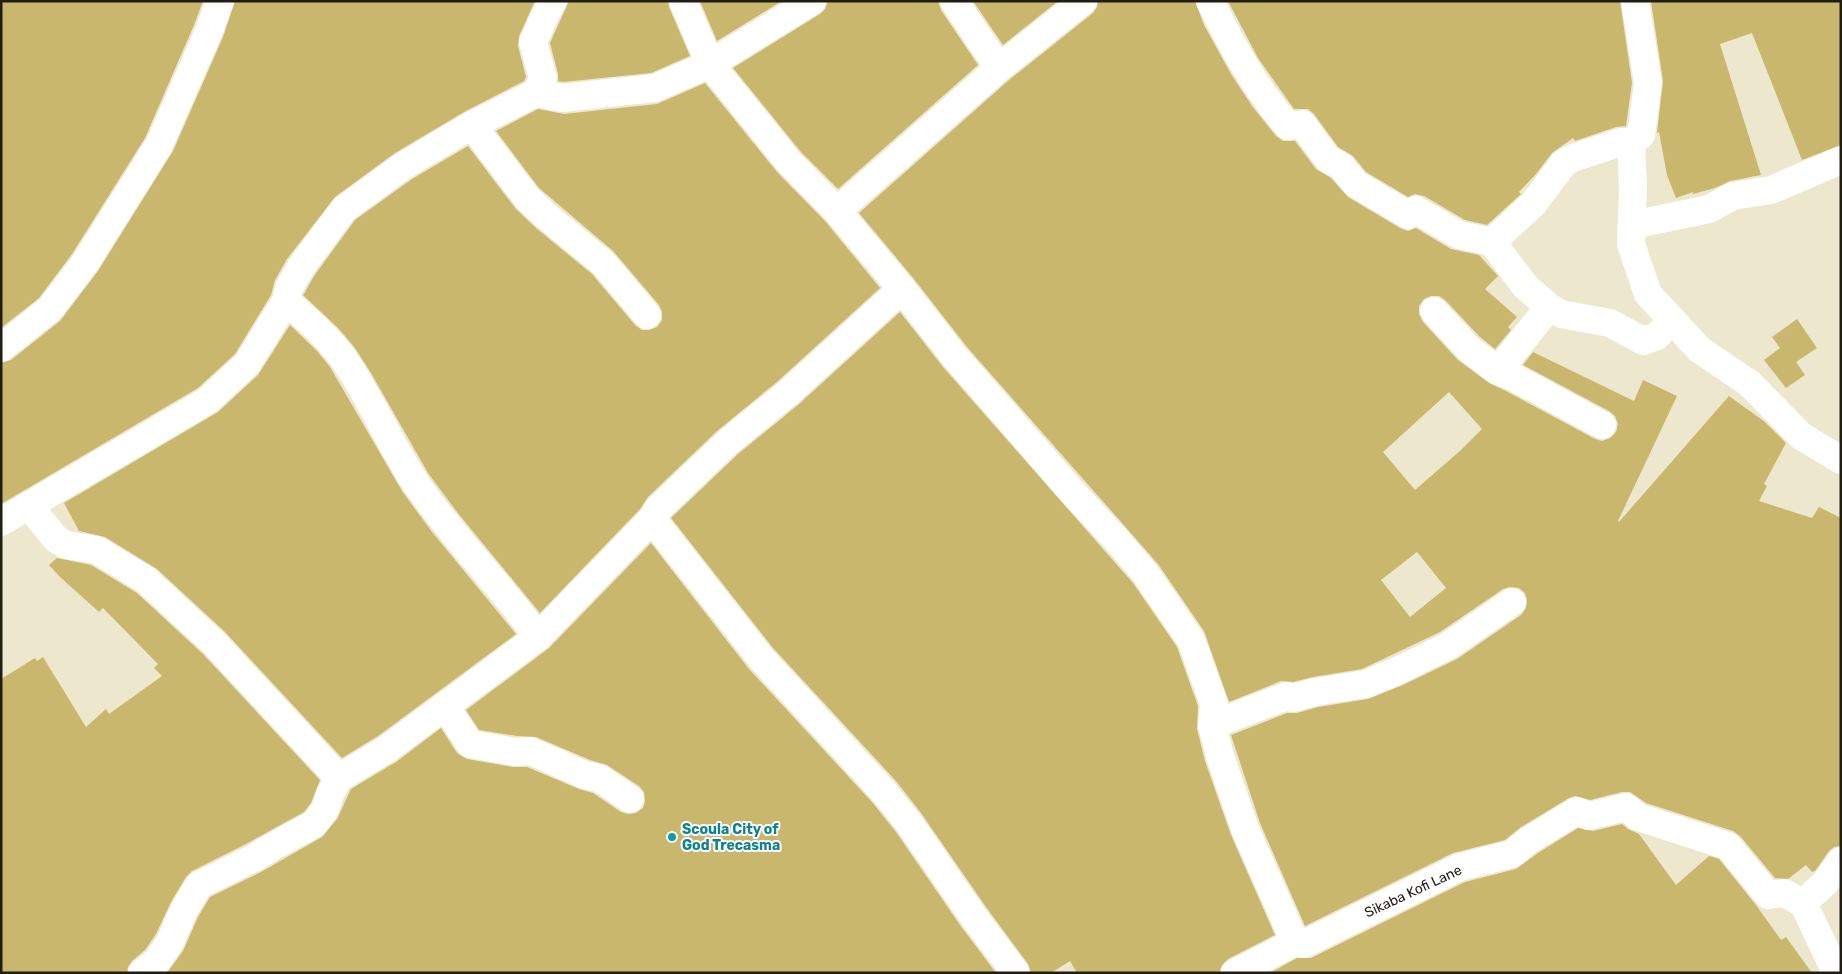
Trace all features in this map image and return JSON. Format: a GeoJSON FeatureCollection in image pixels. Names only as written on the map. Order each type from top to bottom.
{"type":"FeatureCollection","features":[{"type":"Feature","properties":{"kind":"street"},"geometry":{"type":"LineString","coordinates":[[1,348],[50,309],[85,263],[159,145],[209,31],[220,1]]}},
{"type":"Feature","properties":{"kind":"street"},"geometry":{"type":"LineString","coordinates":[[536,93],[543,78],[533,42],[544,21],[544,15],[553,1]]}},
{"type":"Feature","properties":{"kind":"street"},"geometry":{"type":"LineString","coordinates":[[683,1],[710,64],[790,162],[837,211],[902,289],[955,357],[1145,573],[1191,640],[1214,704],[1212,725],[1220,756],[1246,829],[1295,942]]}},
{"type":"Feature","properties":{"kind":"street"},"geometry":{"type":"LineString","coordinates":[[1,522],[207,401],[247,364],[286,301],[289,288],[301,267],[344,209],[402,166],[472,125],[536,93],[562,98],[655,88],[710,64],[812,1]]}},
{"type":"Feature","properties":{"kind":"street"},"geometry":{"type":"LineString","coordinates":[[954,1],[999,68]]}},
{"type":"Feature","properties":{"kind":"street"},"geometry":{"type":"LineString","coordinates":[[837,211],[999,68],[1083,1]]}},
{"type":"Feature","properties":{"kind":"street"},"geometry":{"type":"LineString","coordinates":[[1210,1],[1246,70],[1270,105],[1288,126],[1302,124],[1328,159],[1341,166],[1356,184],[1408,215],[1416,210],[1459,234],[1492,242],[1525,286],[1560,314],[1610,323],[1643,341],[1657,336],[1672,320]]}},
{"type":"Feature","properties":{"kind":"street"},"geometry":{"type":"LineString","coordinates":[[1492,242],[1534,203],[1564,164],[1573,158],[1621,142],[1631,142],[1641,135],[1648,83],[1636,1]]}},
{"type":"Feature","properties":{"kind":"street"},"geometry":{"type":"LineString","coordinates":[[472,125],[527,198],[603,263],[647,315]]}},
{"type":"Feature","properties":{"kind":"street"},"geometry":{"type":"LineString","coordinates":[[1631,142],[1633,187],[1631,244],[1648,294],[1700,350],[1750,383],[1801,436],[1841,460]]}},
{"type":"Feature","properties":{"kind":"street"},"geometry":{"type":"LineString","coordinates":[[1632,225],[1709,208],[1733,196],[1771,190],[1841,160]]}},
{"type":"Feature","properties":{"kind":"street"},"geometry":{"type":"LineString","coordinates":[[142,973],[157,960],[170,942],[184,910],[199,885],[254,858],[314,824],[325,810],[330,794],[339,778],[387,749],[538,637],[652,519],[659,508],[728,442],[788,393],[902,289]]}},
{"type":"Feature","properties":{"kind":"street"},"geometry":{"type":"LineString","coordinates":[[286,301],[320,330],[348,365],[415,482],[455,535],[538,637]]}},
{"type":"Feature","properties":{"kind":"street"},"geometry":{"type":"LineString","coordinates":[[1498,371],[1549,307]]}},
{"type":"Feature","properties":{"kind":"street"},"geometry":{"type":"LineString","coordinates":[[1434,311],[1470,349],[1498,371],[1513,377],[1602,425]]}},
{"type":"Feature","properties":{"kind":"street"},"geometry":{"type":"LineString","coordinates":[[29,506],[56,539],[66,545],[97,550],[146,580],[214,643],[339,778]]}},
{"type":"Feature","properties":{"kind":"street"},"geometry":{"type":"LineString","coordinates":[[652,519],[761,658],[884,792],[909,823],[973,916],[1016,973]]}},
{"type":"Feature","properties":{"kind":"street"},"geometry":{"type":"LineString","coordinates":[[1212,725],[1288,696],[1293,698],[1315,692],[1366,684],[1448,646],[1512,602]]}},
{"type":"Feature","properties":{"kind":"street"},"geometry":{"type":"LineString","coordinates":[[445,706],[470,744],[516,752],[530,751],[599,778],[630,799]]}},
{"type":"Feature","properties":{"kind":"street","name":"Sikaba Kofi Lane"},"geometry":{"type":"LineString","coordinates":[[1235,973],[1295,942],[1304,944],[1460,867],[1512,854],[1529,840],[1577,811],[1589,816],[1626,807],[1638,817],[1728,846],[1768,895],[1784,893],[1803,903]]}},
{"type":"Feature","properties":{"kind":"street"},"geometry":{"type":"LineString","coordinates":[[1833,973],[1833,966],[1803,903],[1825,883],[1841,861]]}},
{"type":"Feature","properties":{"kind":"building"},"geometry":{"type":"Polygon","coordinates":[[[1,1],[203,1],[145,138],[72,254],[39,298],[1,328],[1,1]]]}},
{"type":"Feature","properties":{"kind":"building"},"geometry":{"type":"Polygon","coordinates":[[[235,1],[535,1],[519,36],[518,46],[526,77],[524,81],[464,112],[395,153],[335,197],[287,259],[275,280],[271,295],[235,354],[198,388],[1,504],[1,363],[11,360],[60,321],[98,271],[173,151],[223,37],[235,1]]]}},
{"type":"Feature","properties":{"kind":"building"},"geometry":{"type":"Polygon","coordinates":[[[569,1],[668,1],[690,56],[651,73],[558,81],[550,43],[569,1]]]}},
{"type":"Feature","properties":{"kind":"building"},"geometry":{"type":"Polygon","coordinates":[[[700,1],[782,1],[717,41],[700,1]]]}},
{"type":"Feature","properties":{"kind":"building"},"geometry":{"type":"Polygon","coordinates":[[[828,1],[938,1],[941,10],[978,65],[838,189],[801,152],[733,68],[820,14],[825,9],[828,1]]]}},
{"type":"Feature","properties":{"kind":"building"},"geometry":{"type":"Polygon","coordinates":[[[973,1],[1058,1],[1003,45],[973,1]]]}},
{"type":"Feature","properties":{"kind":"building"},"geometry":{"type":"Polygon","coordinates":[[[1098,1],[1195,1],[1204,25],[1231,74],[1252,106],[1276,136],[1283,141],[1295,141],[1316,169],[1331,178],[1348,197],[1400,228],[1408,231],[1416,228],[1451,249],[1479,255],[1498,276],[1485,289],[1517,317],[1508,327],[1511,330],[1495,349],[1480,337],[1439,296],[1431,296],[1424,299],[1419,306],[1419,314],[1423,322],[1458,360],[1489,383],[1602,441],[1610,438],[1616,432],[1618,424],[1615,416],[1523,365],[1533,352],[1634,401],[1643,380],[1677,396],[1619,522],[1729,396],[1765,422],[1786,443],[1764,484],[1767,486],[1759,501],[1812,518],[1819,507],[1841,518],[1841,846],[1834,847],[1829,851],[1815,871],[1812,872],[1806,865],[1788,879],[1775,878],[1740,836],[1733,831],[1646,803],[1630,792],[1622,792],[1590,800],[1575,796],[1521,827],[1505,840],[1453,853],[1305,926],[1260,823],[1231,735],[1287,713],[1297,713],[1318,707],[1368,699],[1403,685],[1457,659],[1521,615],[1526,608],[1527,600],[1525,593],[1519,588],[1510,587],[1503,589],[1440,632],[1362,669],[1293,682],[1281,681],[1229,702],[1204,631],[1158,564],[967,347],[859,213],[1009,80],[1093,13],[1098,1]],[[1449,392],[1383,452],[1415,490],[1482,429],[1449,392]],[[1417,552],[1381,580],[1410,617],[1446,588],[1417,552]]]}},
{"type":"Feature","properties":{"kind":"building"},"geometry":{"type":"Polygon","coordinates":[[[1228,1],[1620,1],[1632,83],[1626,126],[1616,127],[1575,141],[1573,138],[1552,153],[1519,192],[1521,194],[1487,225],[1465,220],[1424,196],[1415,194],[1408,197],[1366,172],[1353,156],[1338,147],[1314,114],[1308,109],[1294,109],[1258,58],[1228,1]]]}},
{"type":"Feature","properties":{"kind":"building"},"geometry":{"type":"Polygon","coordinates":[[[1651,1],[1841,1],[1841,145],[1802,160],[1752,33],[1720,44],[1761,175],[1730,181],[1715,188],[1693,194],[1693,192],[1676,198],[1667,175],[1659,132],[1657,133],[1663,81],[1651,1]]]}},
{"type":"Feature","properties":{"kind":"building"},"geometry":{"type":"Polygon","coordinates":[[[705,83],[777,172],[825,221],[880,288],[778,381],[717,431],[648,497],[640,509],[540,613],[457,512],[428,473],[355,348],[339,329],[303,295],[314,276],[355,220],[412,179],[468,146],[516,209],[592,274],[635,325],[642,330],[657,327],[662,320],[662,312],[659,305],[613,251],[539,188],[496,131],[538,109],[564,114],[657,104],[705,83]]]}},
{"type":"Feature","properties":{"kind":"building"},"geometry":{"type":"Polygon","coordinates":[[[900,312],[943,367],[1133,583],[1177,647],[1198,706],[1197,729],[1205,761],[1231,835],[1275,935],[1228,959],[1222,965],[1219,973],[1077,973],[1070,961],[1051,973],[1031,973],[1028,964],[921,813],[896,781],[773,648],[671,518],[738,454],[798,405],[900,312]]]}},
{"type":"Feature","properties":{"kind":"building"},"geometry":{"type":"Polygon","coordinates":[[[1797,319],[1817,348],[1796,362],[1805,375],[1786,388],[1764,360],[1780,348],[1772,337],[1797,319]]]}},
{"type":"Feature","properties":{"kind":"building"},"geometry":{"type":"Polygon","coordinates":[[[290,325],[317,351],[330,367],[402,491],[432,532],[516,634],[378,736],[342,758],[225,632],[157,569],[105,537],[79,531],[64,503],[218,412],[258,375],[290,325]]]}},
{"type":"Feature","properties":{"kind":"building"},"geometry":{"type":"Polygon","coordinates":[[[651,543],[749,669],[872,802],[896,832],[960,925],[996,973],[167,973],[183,951],[198,917],[210,897],[261,872],[322,837],[337,819],[351,789],[396,762],[441,728],[457,753],[467,759],[513,767],[527,767],[593,793],[621,812],[628,814],[636,813],[643,808],[645,801],[644,792],[639,786],[607,765],[590,760],[536,737],[479,730],[466,710],[549,648],[651,543]]]}},
{"type":"Feature","properties":{"kind":"building"},"geometry":{"type":"Polygon","coordinates":[[[57,558],[91,565],[137,593],[203,654],[320,780],[311,803],[304,812],[192,871],[186,877],[171,902],[156,934],[145,950],[132,961],[127,973],[1,973],[1,679],[35,658],[37,661],[43,657],[86,727],[106,709],[109,714],[162,676],[154,668],[158,664],[103,608],[99,612],[49,565],[57,558]]]}},
{"type":"Feature","properties":{"kind":"building"},"geometry":{"type":"Polygon","coordinates":[[[1622,824],[1639,834],[1676,885],[1709,856],[1719,859],[1781,940],[1786,937],[1812,973],[1270,973],[1297,958],[1311,958],[1465,882],[1516,869],[1578,828],[1593,831],[1622,824]]]}},
{"type":"Feature","properties":{"kind":"place","name":"Scoula City of God Trecasma"},"geometry":{"type":"Point","coordinates":[672,837]}}]}
